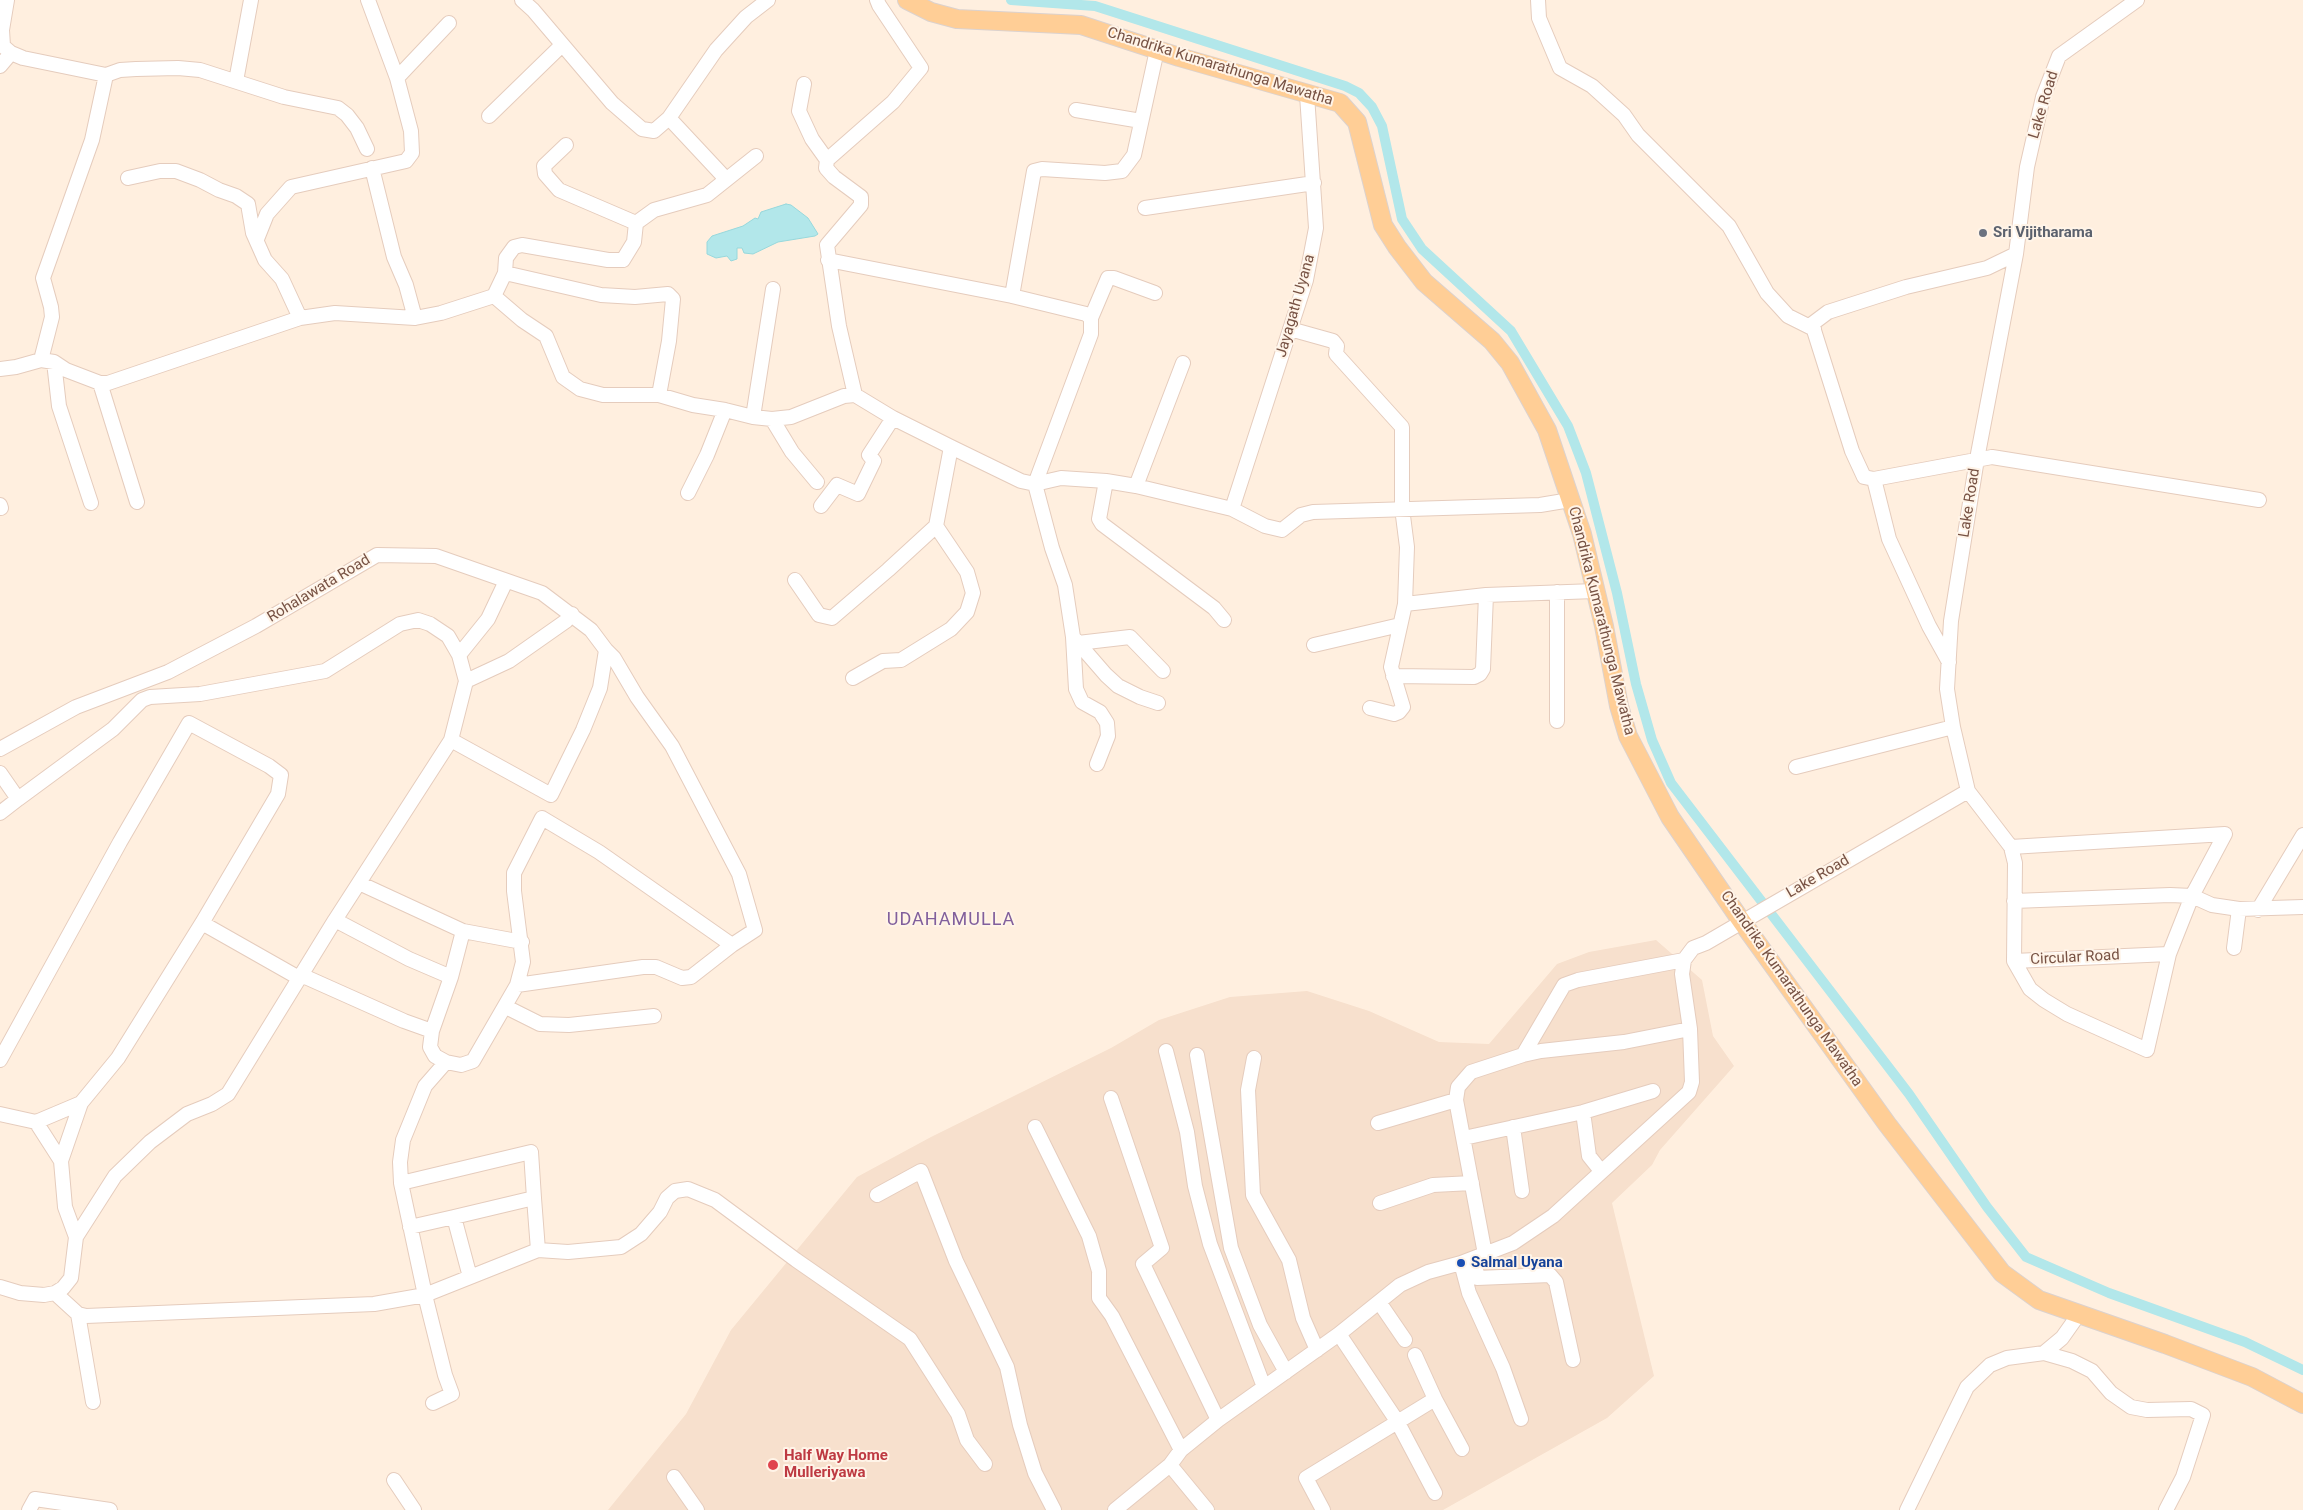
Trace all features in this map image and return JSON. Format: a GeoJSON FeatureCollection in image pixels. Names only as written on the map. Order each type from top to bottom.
{"type":"FeatureCollection","features":[{"type":"Feature","properties":{"kind":"main road","name":"Chandrika Kumarathunga Mawatha"},"geometry":{"type":"LineString","coordinates":[[907,0],[931,12],[957,19],[1081,25],[1157,50],[1340,103],[1357,122],[1383,225],[1424,282],[1492,341],[1510,363],[1547,430],[1582,534],[1604,626],[1619,706],[1628,736],[1670,817],[1747,919],[1887,1124],[2002,1273],[2039,1300],[2165,1344],[2252,1378],[2303,1404]]}},
{"type":"Feature","properties":{"kind":"street"},"geometry":{"type":"LineString","coordinates":[[7,0],[2,30],[3,46],[11,53],[23,58],[106,75],[120,70],[178,68],[200,70],[284,97],[338,108],[347,115],[357,128],[367,149]]}},
{"type":"Feature","properties":{"kind":"street"},"geometry":{"type":"LineString","coordinates":[[236,81],[251,0]]}},
{"type":"Feature","properties":{"kind":"street"},"geometry":{"type":"LineString","coordinates":[[257,239],[268,214],[291,187],[406,160],[412,153],[411,131],[397,78],[368,0]]}},
{"type":"Feature","properties":{"kind":"street"},"geometry":{"type":"LineString","coordinates":[[522,0],[612,103],[642,129],[654,131],[669,118],[716,50],[746,17],[768,0]]}},
{"type":"Feature","properties":{"kind":"street"},"geometry":{"type":"LineString","coordinates":[[826,160],[893,102],[921,68],[879,5],[878,0]]}},
{"type":"Feature","properties":{"kind":"street"},"geometry":{"type":"LineString","coordinates":[[1538,0],[1539,18],[1560,68],[1592,86],[1624,115],[1638,135],[1729,226],[1767,293],[1788,316],[1814,328]]}},
{"type":"Feature","properties":{"kind":"street","name":"Lake Road"},"geometry":{"type":"LineString","coordinates":[[1684,960],[1693,948],[1706,943],[1968,791],[1952,726],[1947,689],[1952,621],[1977,459],[2016,254],[2027,167],[2043,97],[2059,56],[2138,0]]}},
{"type":"Feature","properties":{"kind":"street"},"geometry":{"type":"LineString","coordinates":[[397,78],[449,23]]}},
{"type":"Feature","properties":{"kind":"street"},"geometry":{"type":"LineString","coordinates":[[489,116],[562,45]]}},
{"type":"Feature","properties":{"kind":"street"},"geometry":{"type":"LineString","coordinates":[[1012,296],[1034,172],[1042,170],[1105,173],[1122,171],[1134,155],[1157,50]]}},
{"type":"Feature","properties":{"kind":"street"},"geometry":{"type":"LineString","coordinates":[[0,66],[11,53]]}},
{"type":"Feature","properties":{"kind":"street"},"geometry":{"type":"LineString","coordinates":[[91,503],[59,406],[47,361],[52,307],[43,278],[92,140],[106,75]]}},
{"type":"Feature","properties":{"kind":"street"},"geometry":{"type":"LineString","coordinates":[[804,84],[799,111],[812,139],[826,160],[826,168],[834,177],[861,197],[861,205],[827,244],[839,326],[855,396]]}},
{"type":"Feature","properties":{"kind":"street","name":"Jayagath Uyana"},"geometry":{"type":"LineString","coordinates":[[1232,509],[1306,280],[1316,228],[1307,95]]}},
{"type":"Feature","properties":{"kind":"street"},"geometry":{"type":"LineString","coordinates":[[1076,110],[1141,121]]}},
{"type":"Feature","properties":{"kind":"street"},"geometry":{"type":"LineString","coordinates":[[669,118],[726,179]]}},
{"type":"Feature","properties":{"kind":"street"},"geometry":{"type":"LineString","coordinates":[[566,145],[544,166],[545,174],[554,185],[560,190],[636,223]]}},
{"type":"Feature","properties":{"kind":"street"},"geometry":{"type":"LineString","coordinates":[[0,369],[47,361],[100,383],[108,383],[300,318],[335,313],[415,318],[441,313],[494,296],[505,273],[506,258],[514,247],[522,245],[608,260],[624,260],[634,242],[636,223],[654,210],[707,196],[756,156]]}},
{"type":"Feature","properties":{"kind":"street"},"geometry":{"type":"LineString","coordinates":[[372,168],[394,257],[406,285],[415,318]]}},
{"type":"Feature","properties":{"kind":"street"},"geometry":{"type":"LineString","coordinates":[[128,178],[160,171],[176,171],[236,196],[248,204],[251,224],[265,260],[282,279],[300,318]]}},
{"type":"Feature","properties":{"kind":"street"},"geometry":{"type":"LineString","coordinates":[[1144,208],[1314,183]]}},
{"type":"Feature","properties":{"kind":"street"},"geometry":{"type":"LineString","coordinates":[[2016,254],[1987,268],[1906,287],[1828,312],[1812,324],[1852,451],[1864,477],[1874,479],[1992,457],[2259,500]]}},
{"type":"Feature","properties":{"kind":"street"},"geometry":{"type":"LineString","coordinates":[[828,260],[1012,296],[1086,314],[1091,318]]}},
{"type":"Feature","properties":{"kind":"street"},"geometry":{"type":"LineString","coordinates":[[505,273],[601,295],[635,297],[668,294],[673,299],[669,341],[659,395]]}},
{"type":"Feature","properties":{"kind":"street"},"geometry":{"type":"LineString","coordinates":[[1097,764],[1108,736],[1107,722],[1100,712],[1082,702],[1076,689],[1076,640],[1065,585],[1052,548],[1035,484],[1091,334],[1091,318],[1108,278],[1114,278],[1155,293]]}},
{"type":"Feature","properties":{"kind":"street"},"geometry":{"type":"LineString","coordinates":[[753,417],[773,289]]}},
{"type":"Feature","properties":{"kind":"street"},"geometry":{"type":"LineString","coordinates":[[494,296],[522,320],[546,336],[563,377],[580,389],[603,395],[659,395],[693,405],[772,419],[791,417],[844,396],[855,396],[893,418],[951,447],[1021,481],[1035,484],[1060,478],[1106,481],[1136,486],[1232,509],[1265,526],[1282,530],[1301,515],[1313,512],[1540,505],[1570,500]]}},
{"type":"Feature","properties":{"kind":"street"},"geometry":{"type":"LineString","coordinates":[[1290,328],[1333,341],[1337,346],[1336,354],[1402,427],[1402,508],[1407,547],[1406,604],[1390,667],[1403,707],[1394,714],[1370,708]]}},
{"type":"Feature","properties":{"kind":"street"},"geometry":{"type":"LineString","coordinates":[[1136,486],[1183,363]]}},
{"type":"Feature","properties":{"kind":"street"},"geometry":{"type":"LineString","coordinates":[[100,383],[137,502]]}},
{"type":"Feature","properties":{"kind":"street"},"geometry":{"type":"LineString","coordinates":[[688,493],[707,456],[725,410]]}},
{"type":"Feature","properties":{"kind":"street"},"geometry":{"type":"LineString","coordinates":[[821,506],[837,485],[858,494],[874,461],[869,455],[893,418]]}},
{"type":"Feature","properties":{"kind":"street"},"geometry":{"type":"LineString","coordinates":[[772,419],[792,452],[817,482]]}},
{"type":"Feature","properties":{"kind":"street"},"geometry":{"type":"LineString","coordinates":[[795,580],[819,615],[832,618],[936,526],[951,447]]}},
{"type":"Feature","properties":{"kind":"street"},"geometry":{"type":"LineString","coordinates":[[1874,479],[1889,539],[1929,626],[1949,663]]}},
{"type":"Feature","properties":{"kind":"street"},"geometry":{"type":"LineString","coordinates":[[1106,481],[1099,518],[1102,524],[1214,608],[1224,620]]}},
{"type":"Feature","properties":{"kind":"street"},"geometry":{"type":"LineString","coordinates":[[854,678],[883,661],[901,660],[951,628],[967,612],[974,593],[967,572],[936,526]]}},
{"type":"Feature","properties":{"kind":"street","name":"Rohalawata Road"},"geometry":{"type":"LineString","coordinates":[[0,749],[76,707],[168,672],[256,626],[377,555],[436,556],[542,593],[591,630],[614,658],[637,697],[672,746],[739,874],[755,930],[732,945]]}},
{"type":"Feature","properties":{"kind":"street"},"geometry":{"type":"LineString","coordinates":[[460,655],[488,619],[506,581]]}},
{"type":"Feature","properties":{"kind":"street"},"geometry":{"type":"LineString","coordinates":[[1406,604],[1486,595],[1595,591]]}},
{"type":"Feature","properties":{"kind":"street"},"geometry":{"type":"LineString","coordinates":[[1557,592],[1557,721]]}},
{"type":"Feature","properties":{"kind":"street"},"geometry":{"type":"LineString","coordinates":[[1393,676],[1474,677],[1480,674],[1483,669],[1486,595]]}},
{"type":"Feature","properties":{"kind":"street"},"geometry":{"type":"LineString","coordinates":[[466,681],[509,660],[566,621],[572,614]]}},
{"type":"Feature","properties":{"kind":"street"},"geometry":{"type":"LineString","coordinates":[[0,813],[113,729],[142,700],[150,697],[200,694],[325,671],[400,624],[418,620],[430,624],[448,636],[460,655],[466,681],[451,740],[335,920],[228,1094],[212,1104],[187,1114],[150,1142],[115,1176],[76,1237],[71,1278],[63,1288],[56,1293],[44,1295],[28,1294],[0,1287]]}},
{"type":"Feature","properties":{"kind":"street"},"geometry":{"type":"LineString","coordinates":[[1314,645],[1400,625]]}},
{"type":"Feature","properties":{"kind":"street"},"geometry":{"type":"LineString","coordinates":[[1076,640],[1130,637],[1163,672]]}},
{"type":"Feature","properties":{"kind":"street"},"geometry":{"type":"LineString","coordinates":[[1076,640],[1118,686],[1140,697],[1158,703]]}},
{"type":"Feature","properties":{"kind":"street"},"geometry":{"type":"LineString","coordinates":[[463,931],[451,977],[432,1031],[430,1047],[434,1056],[446,1062],[461,1065],[473,1062],[517,986],[524,962],[514,891],[514,873],[583,730],[600,688],[606,650]]}},
{"type":"Feature","properties":{"kind":"street"},"geometry":{"type":"LineString","coordinates":[[0,1060],[120,842],[189,723],[269,766],[281,775],[278,794],[202,923],[118,1058],[81,1103],[61,1161],[65,1207],[76,1237]]}},
{"type":"Feature","properties":{"kind":"street"},"geometry":{"type":"LineString","coordinates":[[1796,768],[1952,726]]}},
{"type":"Feature","properties":{"kind":"street"},"geometry":{"type":"LineString","coordinates":[[451,740],[550,796]]}},
{"type":"Feature","properties":{"kind":"street"},"geometry":{"type":"LineString","coordinates":[[0,773],[18,799]]}},
{"type":"Feature","properties":{"kind":"street","name":"Circular Road"},"geometry":{"type":"LineString","coordinates":[[1968,791],[2011,847],[2015,863],[2014,961],[2168,954]]}},
{"type":"Feature","properties":{"kind":"street"},"geometry":{"type":"LineString","coordinates":[[517,986],[643,967],[656,967],[682,978],[692,977],[732,945],[599,852],[542,818]]}},
{"type":"Feature","properties":{"kind":"street"},"geometry":{"type":"LineString","coordinates":[[2011,847],[2225,834],[2192,896],[2168,954],[2147,1050],[2067,1014],[2044,1000],[2030,989],[2014,961]]}},
{"type":"Feature","properties":{"kind":"street"},"geometry":{"type":"LineString","coordinates":[[2258,910],[2303,835]]}},
{"type":"Feature","properties":{"kind":"street"},"geometry":{"type":"LineString","coordinates":[[359,883],[463,931],[522,942]]}},
{"type":"Feature","properties":{"kind":"street"},"geometry":{"type":"LineString","coordinates":[[2014,902],[2170,895],[2192,896],[2212,906],[2239,909],[2258,910],[2303,907]]}},
{"type":"Feature","properties":{"kind":"street"},"geometry":{"type":"LineString","coordinates":[[2234,948],[2239,909]]}},
{"type":"Feature","properties":{"kind":"street"},"geometry":{"type":"LineString","coordinates":[[335,920],[409,959],[451,977]]}},
{"type":"Feature","properties":{"kind":"street"},"geometry":{"type":"LineString","coordinates":[[202,923],[300,977],[432,1031]]}},
{"type":"Feature","properties":{"kind":"street"},"geometry":{"type":"LineString","coordinates":[[1120,1509],[1170,1466],[1181,1450],[1218,1420],[1339,1334],[1407,1282],[1428,1272],[1474,1259],[1513,1243],[1553,1216],[1689,1092],[1692,1082],[1690,1029],[1682,974],[1684,960],[1578,980],[1564,985],[1523,1055]]}},
{"type":"Feature","properties":{"kind":"street"},"geometry":{"type":"LineString","coordinates":[[506,1007],[540,1024],[569,1025],[654,1016]]}},
{"type":"Feature","properties":{"kind":"street"},"geometry":{"type":"LineString","coordinates":[[1573,1360],[1556,1282],[1550,1275],[1477,1278],[1474,1259],[1472,1183],[1456,1100],[1458,1087],[1471,1072],[1523,1055],[1541,1051],[1624,1042],[1690,1029]]}},
{"type":"Feature","properties":{"kind":"street"},"geometry":{"type":"LineString","coordinates":[[1166,1051],[1187,1132],[1195,1186],[1210,1244],[1264,1387]]}},
{"type":"Feature","properties":{"kind":"street"},"geometry":{"type":"LineString","coordinates":[[1197,1055],[1231,1248],[1260,1325],[1286,1372]]}},
{"type":"Feature","properties":{"kind":"street"},"geometry":{"type":"LineString","coordinates":[[1254,1058],[1248,1090],[1253,1195],[1289,1260],[1303,1318],[1317,1350]]}},
{"type":"Feature","properties":{"kind":"street"},"geometry":{"type":"LineString","coordinates":[[433,1403],[452,1394],[445,1375],[425,1295],[401,1183],[400,1162],[403,1140],[413,1112],[425,1086],[446,1062]]}},
{"type":"Feature","properties":{"kind":"street"},"geometry":{"type":"LineString","coordinates":[[1464,1138],[1583,1112],[1654,1091]]}},
{"type":"Feature","properties":{"kind":"street"},"geometry":{"type":"LineString","coordinates":[[1111,1098],[1162,1248],[1143,1264],[1218,1420]]}},
{"type":"Feature","properties":{"kind":"street"},"geometry":{"type":"LineString","coordinates":[[1378,1123],[1456,1100]]}},
{"type":"Feature","properties":{"kind":"street"},"geometry":{"type":"LineString","coordinates":[[0,1114],[36,1122],[81,1103]]}},
{"type":"Feature","properties":{"kind":"street"},"geometry":{"type":"LineString","coordinates":[[1583,1112],[1589,1156],[1601,1171]]}},
{"type":"Feature","properties":{"kind":"street"},"geometry":{"type":"LineString","coordinates":[[36,1122],[61,1161]]}},
{"type":"Feature","properties":{"kind":"street"},"geometry":{"type":"LineString","coordinates":[[1035,1127],[1089,1236],[1099,1270],[1099,1298],[1112,1316],[1181,1450]]}},
{"type":"Feature","properties":{"kind":"street"},"geometry":{"type":"LineString","coordinates":[[1513,1127],[1522,1191]]}},
{"type":"Feature","properties":{"kind":"street"},"geometry":{"type":"LineString","coordinates":[[401,1183],[531,1152],[538,1250]]}},
{"type":"Feature","properties":{"kind":"street"},"geometry":{"type":"LineString","coordinates":[[877,1195],[921,1171],[956,1261],[1007,1367],[1020,1425],[1035,1473],[1054,1510]]}},
{"type":"Feature","properties":{"kind":"street"},"geometry":{"type":"LineString","coordinates":[[1380,1203],[1433,1185],[1472,1183]]}},
{"type":"Feature","properties":{"kind":"street"},"geometry":{"type":"LineString","coordinates":[[56,1293],[78,1314],[86,1316],[374,1304],[425,1295],[538,1250],[568,1252],[621,1246],[641,1234],[660,1212],[667,1198],[675,1191],[688,1189],[715,1200],[796,1260],[894,1326],[910,1339],[958,1414],[967,1440],[986,1464]]}},
{"type":"Feature","properties":{"kind":"street"},"geometry":{"type":"LineString","coordinates":[[410,1227],[534,1198]]}},
{"type":"Feature","properties":{"kind":"street"},"geometry":{"type":"LineString","coordinates":[[454,1217],[470,1277]]}},
{"type":"Feature","properties":{"kind":"street"},"geometry":{"type":"LineString","coordinates":[[1474,1259],[1469,1292],[1503,1368],[1521,1419]]}},
{"type":"Feature","properties":{"kind":"street"},"geometry":{"type":"LineString","coordinates":[[1379,1302],[1405,1340]]}},
{"type":"Feature","properties":{"kind":"street"},"geometry":{"type":"LineString","coordinates":[[78,1314],[93,1402]]}},
{"type":"Feature","properties":{"kind":"street"},"geometry":{"type":"LineString","coordinates":[[2044,1353],[2062,1338],[2079,1314]]}},
{"type":"Feature","properties":{"kind":"street"},"geometry":{"type":"LineString","coordinates":[[1339,1334],[1397,1421],[1435,1493]]}},
{"type":"Feature","properties":{"kind":"street"},"geometry":{"type":"LineString","coordinates":[[1907,1510],[1967,1387],[1990,1365],[2006,1358],[2044,1353],[2072,1361],[2092,1371],[2111,1393],[2131,1407],[2147,1410],[2191,1409],[2203,1414],[2183,1477],[2166,1510]]}},
{"type":"Feature","properties":{"kind":"street"},"geometry":{"type":"LineString","coordinates":[[1415,1355],[1435,1400],[1462,1449]]}},
{"type":"Feature","properties":{"kind":"street"},"geometry":{"type":"LineString","coordinates":[[1323,1510],[1306,1478],[1340,1459],[1397,1421],[1435,1400]]}},
{"type":"Feature","properties":{"kind":"street"},"geometry":{"type":"LineString","coordinates":[[1170,1466],[1207,1510]]}},
{"type":"Feature","properties":{"kind":"street"},"geometry":{"type":"LineString","coordinates":[[674,1477],[697,1510]]}},
{"type":"Feature","properties":{"kind":"street"},"geometry":{"type":"LineString","coordinates":[[394,1480],[414,1510]]}},
{"type":"Feature","properties":{"kind":"street"},"geometry":{"type":"LineString","coordinates":[[29,1510],[35,1499],[110,1510]]}},
{"type":"Feature","properties":{"kind":"shaded area"},"geometry":{"type":"Polygon","coordinates":[[[1656,940],[1702,980],[1713,1036],[1734,1066],[1660,1150],[1652,1165],[1612,1203],[1654,1376],[1607,1418],[1443,1510],[608,1510],[686,1414],[731,1330],[857,1177],[931,1137],[1111,1048],[1159,1020],[1230,997],[1307,991],[1369,1011],[1439,1042],[1489,1044],[1557,964],[1589,952],[1656,940]]]}},
{"type":"Feature","properties":{"kind":"water"},"geometry":{"type":"Polygon","coordinates":[[[786,204],[791,205],[808,218],[818,234],[778,242],[753,254],[744,253],[742,248],[737,248],[737,259],[731,261],[727,256],[716,258],[707,254],[707,242],[712,236],[743,226],[755,218],[758,219],[761,212],[786,204]]]}},
{"type":"Feature","properties":{"kind":"waterway"},"geometry":{"type":"LineString","coordinates":[[1011,0],[1095,6],[1345,86],[1359,93],[1372,107],[1382,126],[1402,219],[1422,249],[1511,331],[1568,426],[1586,473],[1617,593],[1636,684],[1652,740],[1671,783],[1909,1094],[1987,1207],[2026,1257],[2109,1293],[2245,1342],[2303,1370]]}},
{"type":"Feature","properties":{"kind":"place","name":"Sri Vijitharama"},"geometry":{"type":"Point","coordinates":[1983,233]}},
{"type":"Feature","properties":{"kind":"place","name":"Salmal Uyana"},"geometry":{"type":"Point","coordinates":[1461,1263]}},
{"type":"Feature","properties":{"kind":"place","name":"Half Way Home Mulleriyawa"},"geometry":{"type":"Point","coordinates":[773,1465]}},
{"type":"Feature","properties":{"kind":"district","name":"UDAHAMULLA"},"geometry":{"type":"Point","coordinates":[951,920]}}]}
